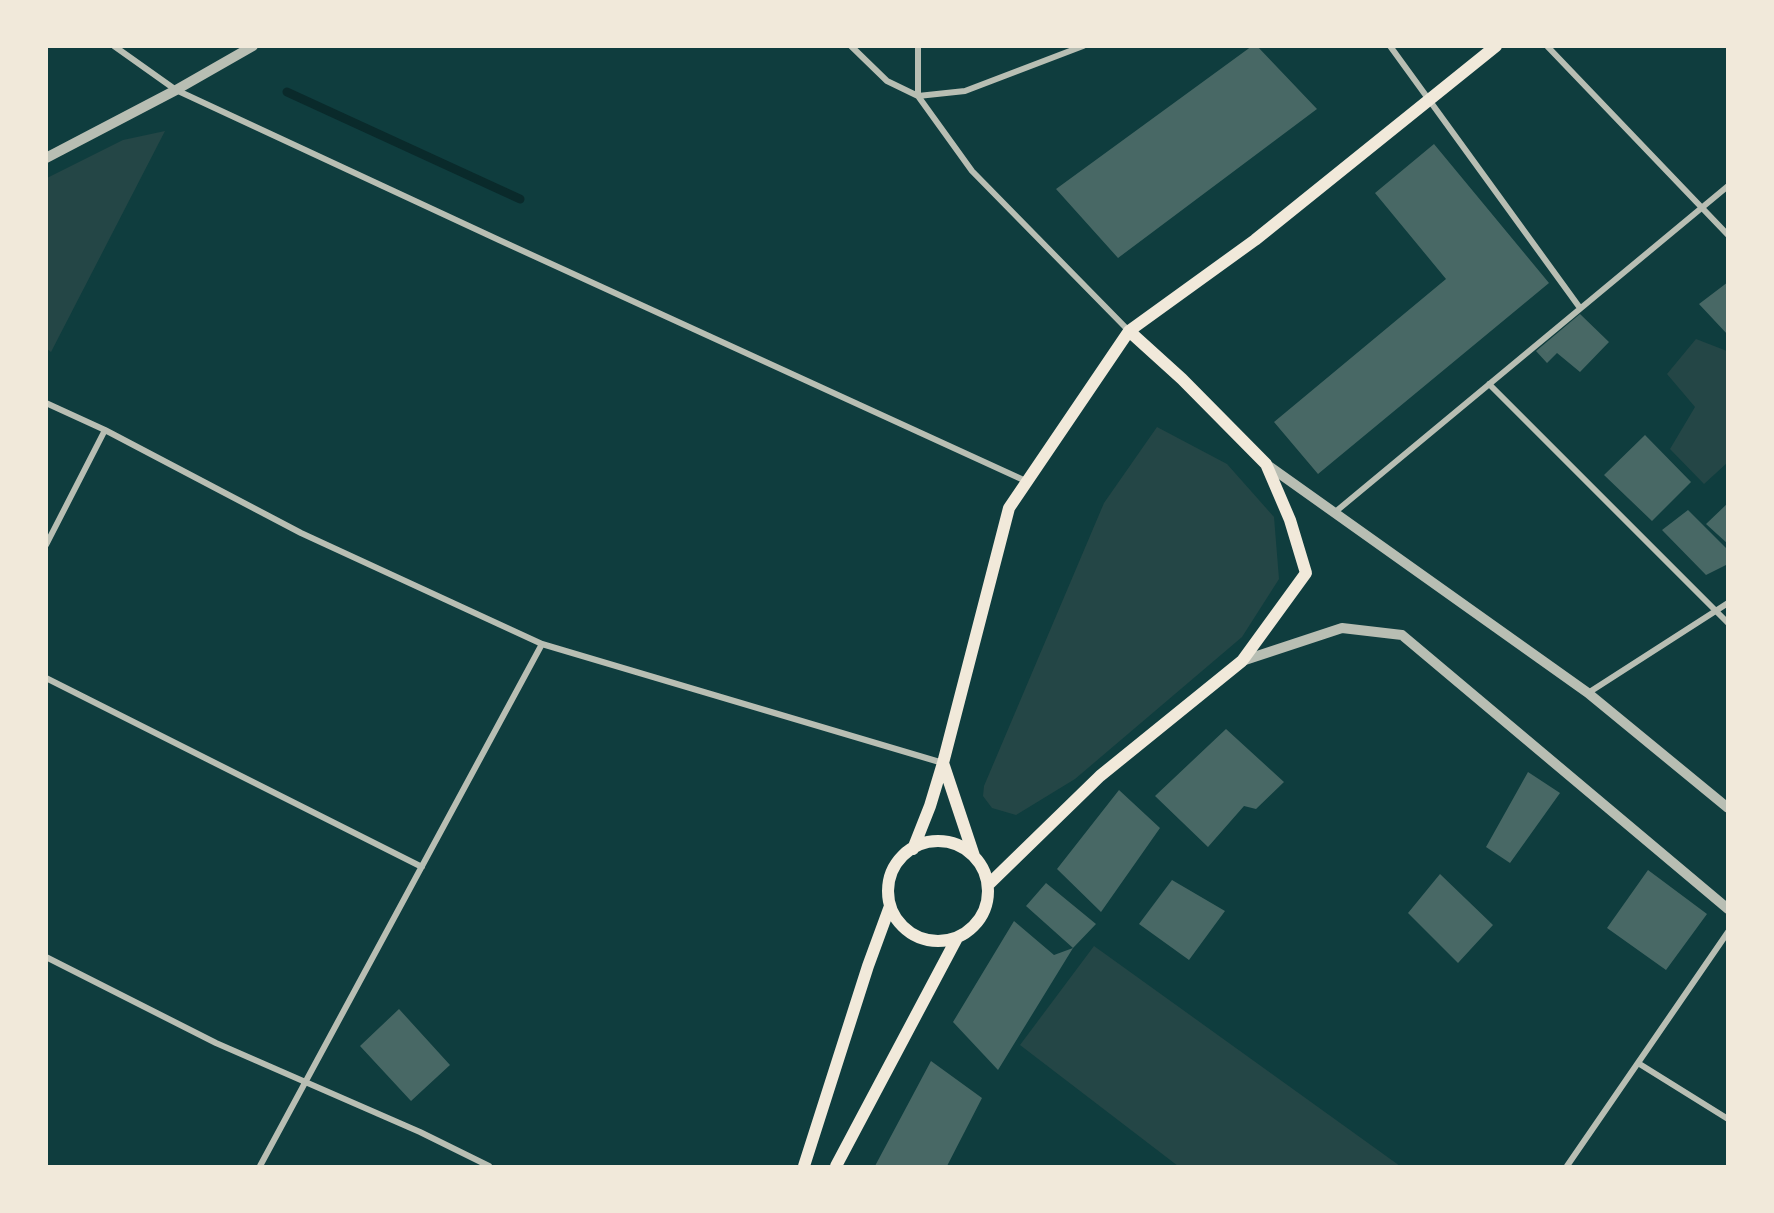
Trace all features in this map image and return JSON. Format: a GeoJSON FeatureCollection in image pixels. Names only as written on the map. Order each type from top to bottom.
{"type":"FeatureCollection","features":[{"type":"Feature","properties":{"kind":"main road"},"geometry":{"type":"LineString","coordinates":[[913,849],[930,806],[943,763],[1010,508],[1129,331],[1255,240],[1496,46]]}},
{"type":"Feature","properties":{"kind":"main road"},"geometry":{"type":"LineString","coordinates":[[988,885],[1100,776],[1242,661],[1306,573],[1290,520],[1266,464],[1182,379],[1129,331]]}},
{"type":"Feature","properties":{"kind":"main road"},"geometry":{"type":"LineString","coordinates":[[943,763],[974,856],[983,869],[988,885],[987,901],[982,916],[971,929],[957,938],[941,942],[917,936],[898,921],[890,906],[888,890],[892,874],[900,859],[913,849],[928,843],[945,842],[961,846],[974,856]]}},
{"type":"Feature","properties":{"kind":"main road"},"geometry":{"type":"LineString","coordinates":[[804,1167],[868,966],[890,906]]}},
{"type":"Feature","properties":{"kind":"main road"},"geometry":{"type":"LineString","coordinates":[[836,1167],[957,938]]}},
{"type":"Feature","properties":{"kind":"street"},"geometry":{"type":"LineString","coordinates":[[114,46],[176,90],[1028,482]]}},
{"type":"Feature","properties":{"kind":"street"},"geometry":{"type":"LineString","coordinates":[[46,158],[254,46]]}},
{"type":"Feature","properties":{"kind":"street"},"geometry":{"type":"LineString","coordinates":[[851,46],[887,81],[918,96],[972,171],[1129,331]]}},
{"type":"Feature","properties":{"kind":"street"},"geometry":{"type":"LineString","coordinates":[[918,46],[918,96]]}},
{"type":"Feature","properties":{"kind":"street"},"geometry":{"type":"LineString","coordinates":[[918,96],[965,91],[1083,46]]}},
{"type":"Feature","properties":{"kind":"street"},"geometry":{"type":"LineString","coordinates":[[1390,46],[1580,308]]}},
{"type":"Feature","properties":{"kind":"street"},"geometry":{"type":"LineString","coordinates":[[1547,46],[1728,235]]}},
{"type":"Feature","properties":{"kind":"street"},"geometry":{"type":"LineString","coordinates":[[1334,513],[1728,186]]}},
{"type":"Feature","properties":{"kind":"street"},"geometry":{"type":"LineString","coordinates":[[1489,384],[1728,623]]}},
{"type":"Feature","properties":{"kind":"street"},"geometry":{"type":"LineString","coordinates":[[46,403],[105,430],[301,533],[542,644],[943,763]]}},
{"type":"Feature","properties":{"kind":"street"},"geometry":{"type":"LineString","coordinates":[[46,545],[105,430]]}},
{"type":"Feature","properties":{"kind":"street"},"geometry":{"type":"LineString","coordinates":[[1266,464],[1588,693],[1728,808]]}},
{"type":"Feature","properties":{"kind":"street"},"geometry":{"type":"LineString","coordinates":[[1588,693],[1728,603]]}},
{"type":"Feature","properties":{"kind":"street"},"geometry":{"type":"LineString","coordinates":[[1242,661],[1342,628],[1402,635],[1728,909]]}},
{"type":"Feature","properties":{"kind":"street"},"geometry":{"type":"LineString","coordinates":[[260,1167],[304,1081],[542,644]]}},
{"type":"Feature","properties":{"kind":"street"},"geometry":{"type":"LineString","coordinates":[[46,678],[422,867]]}},
{"type":"Feature","properties":{"kind":"street"},"geometry":{"type":"LineString","coordinates":[[1567,1167],[1728,932]]}},
{"type":"Feature","properties":{"kind":"street"},"geometry":{"type":"LineString","coordinates":[[46,957],[216,1043],[420,1132],[489,1167]]}},
{"type":"Feature","properties":{"kind":"street"},"geometry":{"type":"LineString","coordinates":[[1638,1063],[1728,1119]]}},
{"type":"Feature","properties":{"kind":"shaded area"},"geometry":{"type":"Polygon","coordinates":[[[165,131],[51,352],[47,349],[47,178],[123,140],[165,131]]]}},
{"type":"Feature","properties":{"kind":"shaded area"},"geometry":{"type":"Polygon","coordinates":[[[1696,339],[1727,351],[1727,463],[1704,484],[1670,449],[1695,407],[1667,374],[1696,339]]]}},
{"type":"Feature","properties":{"kind":"shaded area"},"geometry":{"type":"Polygon","coordinates":[[[1157,427],[1227,464],[1274,517],[1279,579],[1242,637],[1075,779],[1016,815],[992,808],[983,796],[984,786],[1104,503],[1157,427]]]}},
{"type":"Feature","properties":{"kind":"shaded area"},"geometry":{"type":"Polygon","coordinates":[[[1094,946],[1400,1166],[1178,1166],[1020,1045],[1094,946]]]}},
{"type":"Feature","properties":{"kind":"building"},"geometry":{"type":"Polygon","coordinates":[[[1252,46],[1257,46],[1317,109],[1118,258],[1056,189],[1252,46]]]}},
{"type":"Feature","properties":{"kind":"building"},"geometry":{"type":"Polygon","coordinates":[[[1434,144],[1549,283],[1318,474],[1274,422],[1446,279],[1375,193],[1434,144]]]}},
{"type":"Feature","properties":{"kind":"building"},"geometry":{"type":"Polygon","coordinates":[[[1728,282],[1728,335],[1699,304],[1728,282]]]}},
{"type":"Feature","properties":{"kind":"building"},"geometry":{"type":"Polygon","coordinates":[[[1580,314],[1609,342],[1580,372],[1557,353],[1547,363],[1536,351],[1580,314]]]}},
{"type":"Feature","properties":{"kind":"building"},"geometry":{"type":"Polygon","coordinates":[[[1645,435],[1691,482],[1652,521],[1604,475],[1645,435]]]}},
{"type":"Feature","properties":{"kind":"building"},"geometry":{"type":"Polygon","coordinates":[[[1728,503],[1728,544],[1706,524],[1728,503]]]}},
{"type":"Feature","properties":{"kind":"building"},"geometry":{"type":"Polygon","coordinates":[[[1688,510],[1728,550],[1728,564],[1706,575],[1662,530],[1688,510]]]}},
{"type":"Feature","properties":{"kind":"building"},"geometry":{"type":"Polygon","coordinates":[[[1226,729],[1284,782],[1256,809],[1244,806],[1208,847],[1155,796],[1226,729]]]}},
{"type":"Feature","properties":{"kind":"building"},"geometry":{"type":"Polygon","coordinates":[[[1528,772],[1560,793],[1510,863],[1486,847],[1528,772]]]}},
{"type":"Feature","properties":{"kind":"building"},"geometry":{"type":"Polygon","coordinates":[[[1119,790],[1160,828],[1101,912],[1057,869],[1119,790]]]}},
{"type":"Feature","properties":{"kind":"building"},"geometry":{"type":"Polygon","coordinates":[[[1648,870],[1707,914],[1666,970],[1607,928],[1648,870]]]}},
{"type":"Feature","properties":{"kind":"building"},"geometry":{"type":"Polygon","coordinates":[[[1440,874],[1493,925],[1458,963],[1408,913],[1440,874]]]}},
{"type":"Feature","properties":{"kind":"building"},"geometry":{"type":"Polygon","coordinates":[[[1172,880],[1225,911],[1189,960],[1139,924],[1172,880]]]}},
{"type":"Feature","properties":{"kind":"building"},"geometry":{"type":"Polygon","coordinates":[[[1046,883],[1096,924],[1073,948],[1026,906],[1046,883]]]}},
{"type":"Feature","properties":{"kind":"building"},"geometry":{"type":"Polygon","coordinates":[[[1014,921],[1054,955],[1073,948],[998,1070],[953,1022],[1014,921]]]}},
{"type":"Feature","properties":{"kind":"building"},"geometry":{"type":"Polygon","coordinates":[[[399,1009],[450,1065],[411,1101],[360,1046],[399,1009]]]}},
{"type":"Feature","properties":{"kind":"building"},"geometry":{"type":"Polygon","coordinates":[[[931,1061],[982,1098],[947,1166],[875,1166],[931,1061]]]}},
{"type":"Feature","properties":{"kind":"waterway"},"geometry":{"type":"LineString","coordinates":[[287,92],[520,199]]}}]}
